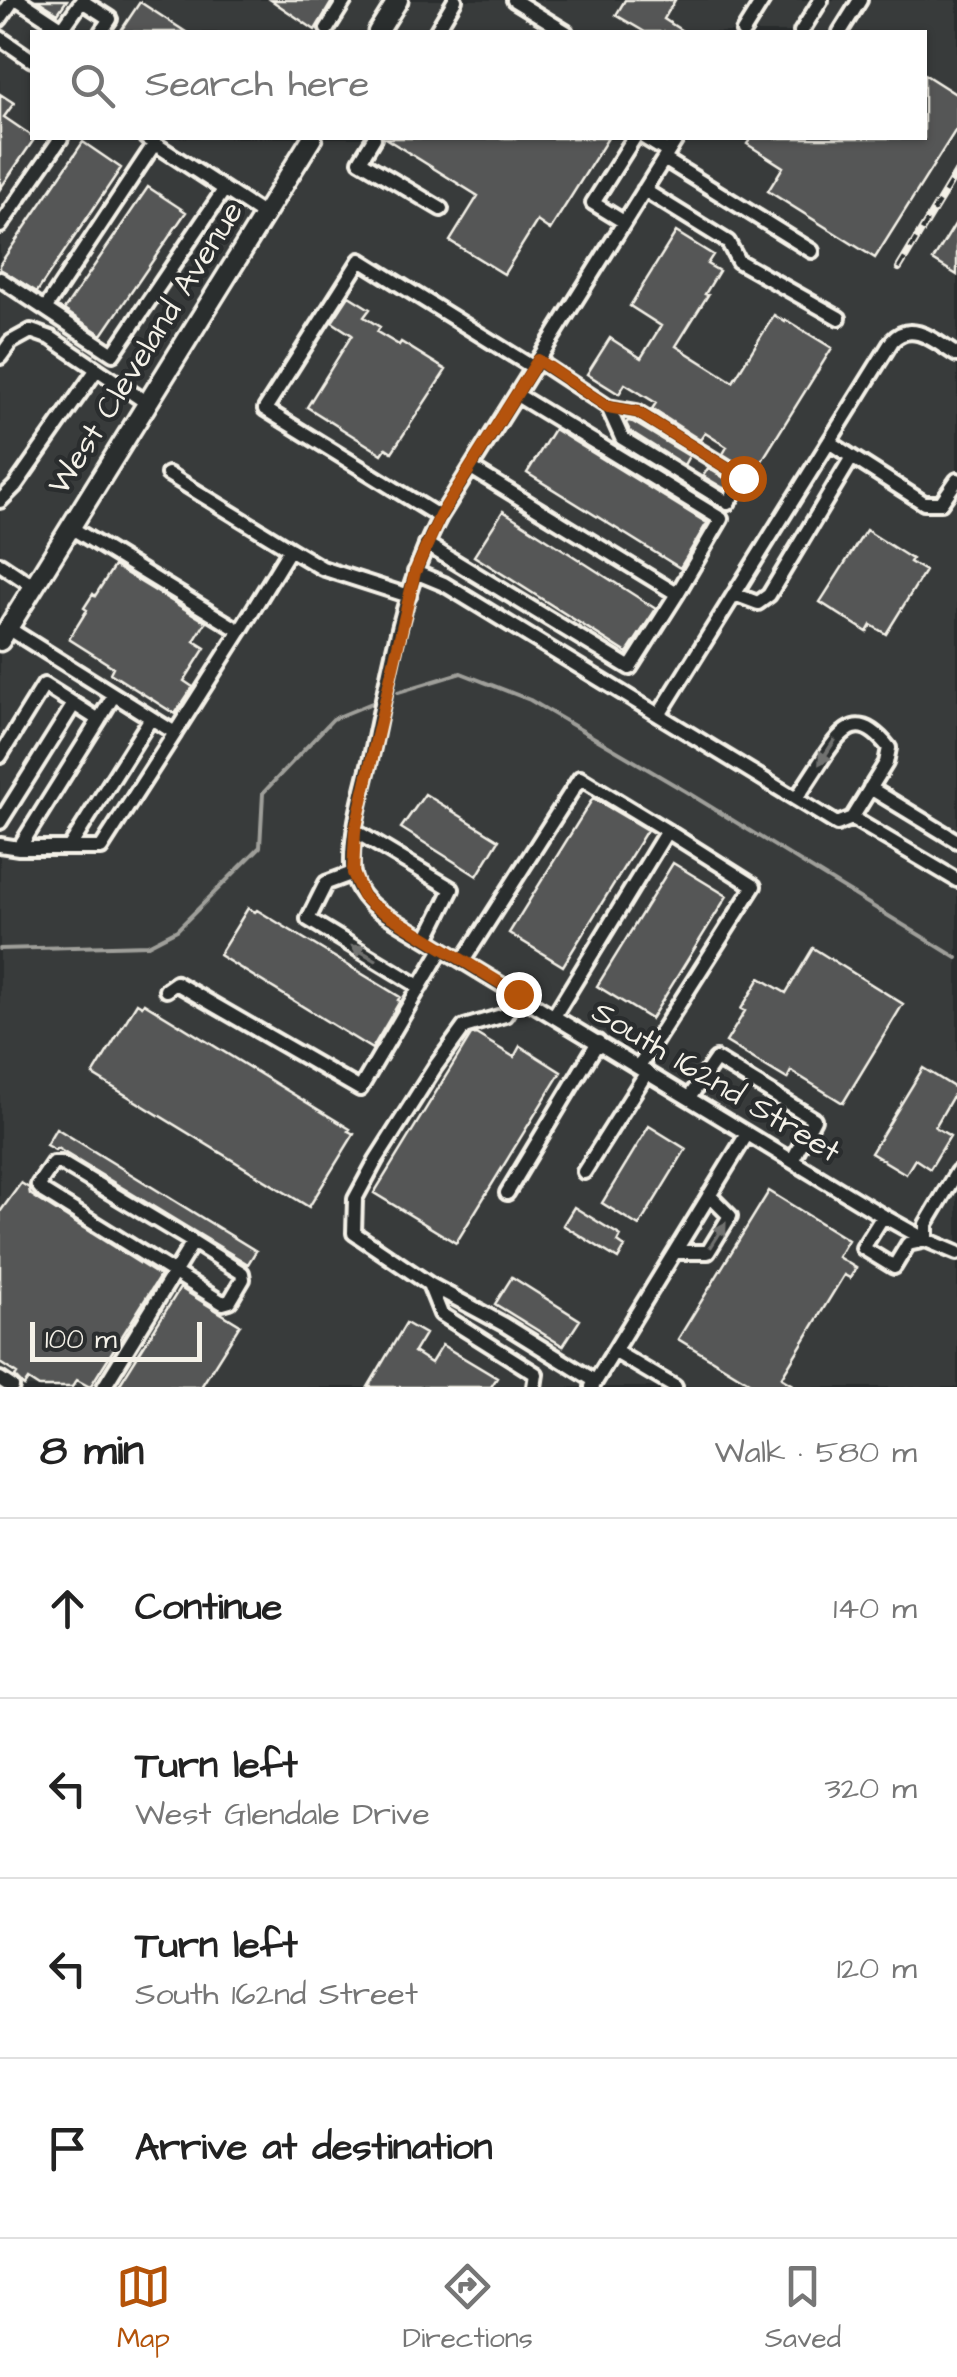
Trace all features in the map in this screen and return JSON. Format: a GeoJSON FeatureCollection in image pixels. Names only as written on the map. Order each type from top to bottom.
{"type":"FeatureCollection","features":[{"type":"Feature","properties":{"kind":"main road"},"geometry":{"type":"LineString","coordinates":[[379,30],[398,0]]}},
{"type":"Feature","properties":{"kind":"main road","name":"West Cleveland Avenue"},"geometry":{"type":"LineString","coordinates":[[4,634],[311,140]]}},
{"type":"Feature","properties":{"kind":"street"},"geometry":{"type":"LineString","coordinates":[[0,19],[16,0],[61,30]]}},
{"type":"Feature","properties":{"kind":"street"},"geometry":{"type":"LineString","coordinates":[[327,29],[346,0]]}},
{"type":"Feature","properties":{"kind":"street"},"geometry":{"type":"LineString","coordinates":[[437,30],[455,0]]}},
{"type":"Feature","properties":{"kind":"street"},"geometry":{"type":"LineString","coordinates":[[514,0],[534,5],[558,30]]}},
{"type":"Feature","properties":{"kind":"street"},"geometry":{"type":"LineString","coordinates":[[744,30],[763,0]]}},
{"type":"Feature","properties":{"kind":"street"},"geometry":{"type":"LineString","coordinates":[[807,30],[821,0]]}},
{"type":"Feature","properties":{"kind":"street"},"geometry":{"type":"LineString","coordinates":[[841,30],[860,0]]}},
{"type":"Feature","properties":{"kind":"street"},"geometry":{"type":"LineString","coordinates":[[63,30],[82,1],[110,18],[101,30]]}},
{"type":"Feature","properties":{"kind":"street"},"geometry":{"type":"LineString","coordinates":[[0,38],[30,59]]}},
{"type":"Feature","properties":{"kind":"street"},"geometry":{"type":"LineString","coordinates":[[0,226],[61,140]]}},
{"type":"Feature","properties":{"kind":"street"},"geometry":{"type":"LineString","coordinates":[[44,309],[151,140],[264,215]]}},
{"type":"Feature","properties":{"kind":"street"},"geometry":{"type":"LineString","coordinates":[[373,140],[360,161],[440,208]]}},
{"type":"Feature","properties":{"kind":"street"},"geometry":{"type":"LineString","coordinates":[[624,222],[593,203],[633,140]]}},
{"type":"Feature","properties":{"kind":"street"},"geometry":{"type":"LineString","coordinates":[[647,140],[812,251]]}},
{"type":"Feature","properties":{"kind":"street"},"geometry":{"type":"LineString","coordinates":[[420,988],[308,919],[326,884],[354,878],[355,831],[408,596],[426,544],[676,140]]}},
{"type":"Feature","properties":{"kind":"street"},"geometry":{"type":"LineString","coordinates":[[0,279],[112,354],[224,190]]}},
{"type":"Feature","properties":{"kind":"street"},"geometry":{"type":"LineString","coordinates":[[644,190],[728,242],[738,261],[839,318]]}},
{"type":"Feature","properties":{"kind":"street"},"geometry":{"type":"LineString","coordinates":[[440,516],[265,409],[360,260],[608,407],[637,412],[743,478],[728,503],[622,438],[608,407]]}},
{"type":"Feature","properties":{"kind":"street"},"geometry":{"type":"LineString","coordinates":[[0,358],[11,342],[31,331],[51,338],[148,403]]}},
{"type":"Feature","properties":{"kind":"street"},"geometry":{"type":"LineString","coordinates":[[659,715],[897,335],[915,331],[957,356]]}},
{"type":"Feature","properties":{"kind":"street"},"geometry":{"type":"LineString","coordinates":[[0,501],[15,486],[97,369]]}},
{"type":"Feature","properties":{"kind":"street"},"geometry":{"type":"LineString","coordinates":[[426,544],[630,668],[676,594],[721,520],[517,395]]}},
{"type":"Feature","properties":{"kind":"street"},"geometry":{"type":"LineString","coordinates":[[829,442],[924,503],[941,503],[957,480]]}},
{"type":"Feature","properties":{"kind":"street"},"geometry":{"type":"LineString","coordinates":[[734,594],[758,604],[769,595],[852,457]]}},
{"type":"Feature","properties":{"kind":"street"},"geometry":{"type":"LineString","coordinates":[[471,468],[676,594]]}},
{"type":"Feature","properties":{"kind":"street"},"geometry":{"type":"LineString","coordinates":[[168,474],[322,568],[408,596]]}},
{"type":"Feature","properties":{"kind":"street"},"geometry":{"type":"LineString","coordinates":[[70,528],[240,631]]}},
{"type":"Feature","properties":{"kind":"street"},"geometry":{"type":"LineString","coordinates":[[0,844],[19,848],[102,848],[290,549]]}},
{"type":"Feature","properties":{"kind":"street"},"geometry":{"type":"LineString","coordinates":[[0,564],[34,586]]}},
{"type":"Feature","properties":{"kind":"street"},"geometry":{"type":"LineString","coordinates":[[415,572],[444,584],[779,790],[836,824],[852,818],[886,763],[889,748],[863,726],[850,727],[839,734],[796,800]]}},
{"type":"Feature","properties":{"kind":"street"},"geometry":{"type":"LineString","coordinates":[[4,634],[175,733]]}},
{"type":"Feature","properties":{"kind":"street"},"geometry":{"type":"LineString","coordinates":[[0,756],[44,686],[99,720]]}},
{"type":"Feature","properties":{"kind":"street"},"geometry":{"type":"LineString","coordinates":[[19,848],[114,695]]}},
{"type":"Feature","properties":{"kind":"street"},"geometry":{"type":"LineString","coordinates":[[0,822],[74,704]]}},
{"type":"Feature","properties":{"kind":"street"},"geometry":{"type":"LineString","coordinates":[[69,848],[151,718]]}},
{"type":"Feature","properties":{"kind":"street"},"geometry":{"type":"LineString","coordinates":[[463,961],[580,778],[754,886],[584,1172]]}},
{"type":"Feature","properties":{"kind":"street"},"geometry":{"type":"LineString","coordinates":[[870,788],[957,841]]}},
{"type":"Feature","properties":{"kind":"street"},"geometry":{"type":"LineString","coordinates":[[852,818],[957,880]]}},
{"type":"Feature","properties":{"kind":"street"},"geometry":{"type":"LineString","coordinates":[[355,831],[452,889],[427,939]]}},
{"type":"Feature","properties":{"kind":"street"},"geometry":{"type":"LineString","coordinates":[[554,1016],[667,831]]}},
{"type":"Feature","properties":{"kind":"street","name":"South 162nd Street"},"geometry":{"type":"LineString","coordinates":[[354,878],[372,905],[883,1216],[957,1253]]}},
{"type":"Feature","properties":{"kind":"street"},"geometry":{"type":"LineString","coordinates":[[166,990],[176,983],[360,1089],[442,948]]}},
{"type":"Feature","properties":{"kind":"street"},"geometry":{"type":"LineString","coordinates":[[518,994],[505,1016],[464,1027],[435,1066],[355,1200],[354,1233],[429,1284],[505,1326],[593,1384],[747,1134]]}},
{"type":"Feature","properties":{"kind":"street"},"geometry":{"type":"LineString","coordinates":[[507,1193],[598,1042]]}},
{"type":"Feature","properties":{"kind":"street"},"geometry":{"type":"LineString","coordinates":[[689,1098],[716,1059],[814,1119],[792,1161]]}},
{"type":"Feature","properties":{"kind":"street"},"geometry":{"type":"LineString","coordinates":[[53,1163],[62,1163],[193,1242],[242,1273],[230,1301],[223,1303],[38,1185],[53,1163]]}},
{"type":"Feature","properties":{"kind":"street"},"geometry":{"type":"LineString","coordinates":[[883,1216],[863,1248],[894,1267],[908,1244],[926,1240],[926,1224],[957,1172]]}},
{"type":"Feature","properties":{"kind":"street"},"geometry":{"type":"LineString","coordinates":[[675,1252],[708,1252],[730,1216],[709,1196]]}},
{"type":"Feature","properties":{"kind":"street"},"geometry":{"type":"LineString","coordinates":[[104,1387],[193,1242]]}},
{"type":"Feature","properties":{"kind":"street"},"geometry":{"type":"LineString","coordinates":[[429,1284],[440,1314],[536,1374],[534,1387]]}},
{"type":"Feature","properties":{"kind":"street"},"geometry":{"type":"LineString","coordinates":[[614,1351],[675,1387]]}},
{"type":"Feature","properties":{"kind":"street"},"geometry":{"type":"LineString","coordinates":[[0,1379],[12,1387]]}},
{"type":"Feature","properties":{"kind":"shaded area"},"geometry":{"type":"Polygon","coordinates":[[[0,0],[957,0],[957,1387],[0,1387],[0,0]]]}},
{"type":"Feature","properties":{"kind":"building"},"geometry":{"type":"Polygon","coordinates":[[[37,0],[67,0],[58,13],[37,0]]]}},
{"type":"Feature","properties":{"kind":"building"},"geometry":{"type":"Polygon","coordinates":[[[271,0],[333,0],[315,30],[271,0]]]}},
{"type":"Feature","properties":{"kind":"building"},"geometry":{"type":"Polygon","coordinates":[[[625,0],[675,0],[664,19],[681,30],[642,30],[616,15],[625,0]]]}},
{"type":"Feature","properties":{"kind":"building"},"geometry":{"type":"Polygon","coordinates":[[[140,2],[183,30],[121,30],[140,2]]]}},
{"type":"Feature","properties":{"kind":"building"},"geometry":{"type":"Polygon","coordinates":[[[927,76],[957,95],[957,128],[875,258],[768,191],[783,167],[747,144],[750,140],[927,140],[927,76]]]}},
{"type":"Feature","properties":{"kind":"building"},"geometry":{"type":"Polygon","coordinates":[[[0,94],[14,103],[4,117],[34,140],[0,189],[0,94]]]}},
{"type":"Feature","properties":{"kind":"building"},"geometry":{"type":"Polygon","coordinates":[[[388,140],[607,140],[550,230],[537,221],[504,274],[450,241],[478,196],[388,140]]]}},
{"type":"Feature","properties":{"kind":"building"},"geometry":{"type":"Polygon","coordinates":[[[83,142],[121,168],[37,292],[0,269],[0,264],[83,142]]]}},
{"type":"Feature","properties":{"kind":"building"},"geometry":{"type":"Polygon","coordinates":[[[148,187],[186,212],[102,335],[64,310],[148,187]]]}},
{"type":"Feature","properties":{"kind":"building"},"geometry":{"type":"Polygon","coordinates":[[[957,221],[957,275],[933,260],[957,221]]]}},
{"type":"Feature","properties":{"kind":"building"},"geometry":{"type":"Polygon","coordinates":[[[676,232],[713,255],[707,264],[719,271],[676,346],[733,382],[774,315],[832,348],[753,475],[723,454],[727,447],[705,433],[700,440],[652,409],[656,403],[625,384],[619,394],[587,374],[610,338],[641,358],[661,326],[630,306],[676,232]]]}},
{"type":"Feature","properties":{"kind":"building"},"geometry":{"type":"Polygon","coordinates":[[[349,296],[370,309],[364,317],[380,327],[377,332],[446,370],[392,452],[386,448],[382,454],[307,407],[352,335],[332,322],[349,296]]]}},
{"type":"Feature","properties":{"kind":"building"},"geometry":{"type":"Polygon","coordinates":[[[628,421],[689,456],[684,465],[630,431],[628,421]]]}},
{"type":"Feature","properties":{"kind":"building"},"geometry":{"type":"Polygon","coordinates":[[[554,429],[707,523],[680,568],[527,473],[554,429]]]}},
{"type":"Feature","properties":{"kind":"building"},"geometry":{"type":"Polygon","coordinates":[[[708,468],[729,481],[725,489],[703,476],[708,468]]]}},
{"type":"Feature","properties":{"kind":"building"},"geometry":{"type":"Polygon","coordinates":[[[503,511],[656,609],[627,653],[474,556],[503,511]]]}},
{"type":"Feature","properties":{"kind":"building"},"geometry":{"type":"Polygon","coordinates":[[[866,530],[925,571],[886,634],[871,625],[867,632],[820,602],[866,530]]]}},
{"type":"Feature","properties":{"kind":"building"},"geometry":{"type":"Polygon","coordinates":[[[114,566],[206,622],[194,641],[205,648],[184,681],[193,687],[175,714],[110,673],[113,667],[69,639],[87,610],[84,608],[114,566]]]}},
{"type":"Feature","properties":{"kind":"building"},"geometry":{"type":"Polygon","coordinates":[[[425,794],[499,840],[477,876],[401,828],[425,794]]]}},
{"type":"Feature","properties":{"kind":"building"},"geometry":{"type":"Polygon","coordinates":[[[593,798],[647,830],[563,966],[509,933],[593,798]]]}},
{"type":"Feature","properties":{"kind":"building"},"geometry":{"type":"Polygon","coordinates":[[[673,863],[727,896],[651,1019],[597,986],[673,863]]]}},
{"type":"Feature","properties":{"kind":"building"},"geometry":{"type":"Polygon","coordinates":[[[248,908],[400,997],[372,1049],[219,955],[248,908]]]}},
{"type":"Feature","properties":{"kind":"building"},"geometry":{"type":"Polygon","coordinates":[[[813,948],[903,1004],[843,1103],[791,1071],[787,1079],[726,1042],[760,978],[786,993],[813,948]]]}},
{"type":"Feature","properties":{"kind":"building"},"geometry":{"type":"Polygon","coordinates":[[[137,1003],[144,1003],[350,1129],[354,1134],[309,1207],[93,1075],[137,1003]]]}},
{"type":"Feature","properties":{"kind":"building"},"geometry":{"type":"Polygon","coordinates":[[[476,1034],[514,1057],[520,1046],[561,1072],[456,1243],[374,1193],[471,1035],[476,1034]]]}},
{"type":"Feature","properties":{"kind":"building"},"geometry":{"type":"Polygon","coordinates":[[[923,1068],[957,1089],[935,1127],[950,1136],[930,1169],[915,1159],[906,1174],[871,1153],[923,1068]]]}},
{"type":"Feature","properties":{"kind":"building"},"geometry":{"type":"Polygon","coordinates":[[[649,1126],[686,1149],[639,1226],[602,1203],[649,1126]]]}},
{"type":"Feature","properties":{"kind":"building"},"geometry":{"type":"Polygon","coordinates":[[[56,1128],[256,1251],[248,1264],[46,1145],[56,1128]]]}},
{"type":"Feature","properties":{"kind":"building"},"geometry":{"type":"Polygon","coordinates":[[[21,1183],[29,1188],[30,1194],[160,1276],[90,1387],[77,1380],[72,1387],[39,1387],[28,1380],[24,1386],[15,1377],[17,1374],[0,1363],[0,1212],[21,1183]]]}},
{"type":"Feature","properties":{"kind":"building"},"geometry":{"type":"Polygon","coordinates":[[[769,1191],[848,1240],[838,1257],[856,1268],[850,1278],[844,1275],[781,1378],[796,1387],[757,1387],[678,1339],[769,1191]]]}},
{"type":"Feature","properties":{"kind":"building"},"geometry":{"type":"Polygon","coordinates":[[[574,1207],[621,1236],[618,1242],[625,1247],[618,1259],[563,1225],[574,1207]]]}},
{"type":"Feature","properties":{"kind":"building"},"geometry":{"type":"Polygon","coordinates":[[[512,1277],[580,1320],[563,1346],[495,1304],[512,1277]]]}},
{"type":"Feature","properties":{"kind":"building"},"geometry":{"type":"Polygon","coordinates":[[[180,1288],[240,1325],[201,1387],[118,1387],[180,1288]]]}},
{"type":"Feature","properties":{"kind":"building"},"geometry":{"type":"Polygon","coordinates":[[[406,1323],[425,1334],[414,1352],[431,1363],[442,1345],[497,1378],[491,1387],[368,1387],[406,1323]]]}},
{"type":"Feature","properties":{"kind":"waterway"},"geometry":{"type":"LineString","coordinates":[[398,692],[461,673],[530,700],[957,958]]}},
{"type":"Feature","properties":{"kind":"waterway"},"geometry":{"type":"LineString","coordinates":[[0,949],[148,945],[177,930],[260,847],[263,793],[333,719],[372,703]]}},
{"type":"Feature","properties":{"kind":"railway"},"geometry":{"type":"LineString","coordinates":[[899,268],[957,172]]}},
{"type":"Feature","properties":{"kind":"route"},"geometry":{"type":"LineString","coordinates":[[518,994],[372,905],[355,883],[355,831],[419,559],[440,516],[538,360],[608,407],[637,412],[743,478]]}}]}
